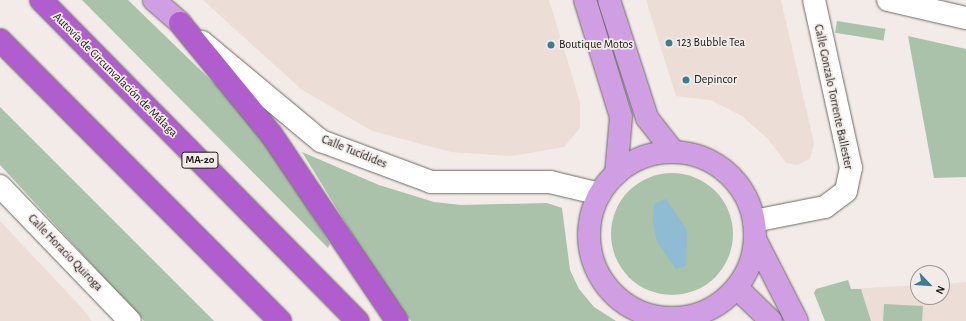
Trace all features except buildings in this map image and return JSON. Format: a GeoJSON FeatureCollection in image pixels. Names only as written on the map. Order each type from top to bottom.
{"type":"FeatureCollection","features":[{"type":"Feature","properties":{"kind":"highway","name":"Autovía de Circunvalación de Málaga"},"geometry":{"type":"LineString","coordinates":[[41,0],[358,321]]}},
{"type":"Feature","properties":{"kind":"highway"},"geometry":{"type":"LineString","coordinates":[[180,23],[271,134],[397,321]]}},
{"type":"Feature","properties":{"kind":"highway"},"geometry":{"type":"LineString","coordinates":[[0,40],[280,321]]}},
{"type":"Feature","properties":{"kind":"main road","name":"Calle Tucídides"},"geometry":{"type":"LineString","coordinates":[[154,0],[180,23]]}},
{"type":"Feature","properties":{"kind":"main road"},"geometry":{"type":"LineString","coordinates":[[586,0],[621,117],[616,174]]}},
{"type":"Feature","properties":{"kind":"main road"},"geometry":{"type":"LineString","coordinates":[[612,3],[647,118],[673,151]]}},
{"type":"Feature","properties":{"kind":"main road"},"geometry":{"type":"LineString","coordinates":[[755,230],[750,265],[736,288],[721,302],[702,313],[679,318],[650,315],[622,302],[602,280],[591,252],[590,222],[600,194],[616,174],[643,158],[673,151],[713,162],[733,178],[747,198],[755,230],[797,321]]}},
{"type":"Feature","properties":{"kind":"main road"},"geometry":{"type":"LineString","coordinates":[[736,288],[771,321]]}},
{"type":"Feature","properties":{"kind":"street","name":"Calle Gonzalo Torrente Ballester"},"geometry":{"type":"LineString","coordinates":[[755,230],[825,207],[846,191],[851,168],[814,0]]}},
{"type":"Feature","properties":{"kind":"street"},"geometry":{"type":"LineString","coordinates":[[888,0],[966,18]]}},
{"type":"Feature","properties":{"kind":"street","name":"Calle Tucídides"},"geometry":{"type":"LineString","coordinates":[[180,23],[321,141],[431,182],[550,182],[600,194]]}},
{"type":"Feature","properties":{"kind":"street","name":"Calle Horacio Quiroga"},"geometry":{"type":"LineString","coordinates":[[0,186],[130,321]]}},
{"type":"Feature","properties":{"kind":"shaded area"},"geometry":{"type":"Polygon","coordinates":[[[203,0],[549,0],[580,102],[580,128],[564,147],[511,156],[451,152],[372,131],[301,89],[203,0]]]}},
{"type":"Feature","properties":{"kind":"shaded area"},"geometry":{"type":"Polygon","coordinates":[[[646,0],[781,0],[814,143],[810,159],[797,165],[786,163],[768,139],[742,116],[710,100],[676,96],[646,0]]]}},
{"type":"Feature","properties":{"kind":"shaded area"},"geometry":{"type":"Polygon","coordinates":[[[0,221],[81,307],[92,321],[0,321],[0,221]]]}},
{"type":"Feature","properties":{"kind":"shaded area"},"geometry":{"type":"Polygon","coordinates":[[[966,282],[966,321],[860,321],[851,289],[910,285],[910,305],[950,305],[950,283],[966,282]]]}},
{"type":"Feature","properties":{"kind":"green space"},"geometry":{"type":"Polygon","coordinates":[[[82,0],[128,0],[254,122],[330,244],[328,248],[82,0]]]}},
{"type":"Feature","properties":{"kind":"green space"},"geometry":{"type":"Polygon","coordinates":[[[837,21],[885,29],[884,41],[835,33],[837,21]]]}},
{"type":"Feature","properties":{"kind":"green space"},"geometry":{"type":"Polygon","coordinates":[[[908,36],[966,49],[966,177],[934,178],[908,36]]]}},
{"type":"Feature","properties":{"kind":"green space"},"geometry":{"type":"Polygon","coordinates":[[[0,107],[214,321],[144,321],[0,165],[0,107]]]}},
{"type":"Feature","properties":{"kind":"green space"},"geometry":{"type":"Polygon","coordinates":[[[302,152],[379,185],[434,202],[461,205],[547,203],[562,208],[570,270],[579,289],[594,307],[616,321],[411,321],[383,284],[302,152]]]}},
{"type":"Feature","properties":{"kind":"green space"},"geometry":{"type":"Polygon","coordinates":[[[672,173],[695,177],[706,183],[715,191],[723,200],[729,211],[733,234],[729,257],[723,268],[715,277],[706,285],[695,291],[672,295],[649,291],[638,285],[629,277],[621,268],[615,257],[611,234],[615,211],[621,200],[629,191],[638,183],[649,177],[672,173]]]}},
{"type":"Feature","properties":{"kind":"green space"},"geometry":{"type":"Polygon","coordinates":[[[848,280],[851,289],[861,289],[871,321],[825,321],[814,293],[816,289],[848,280]]]}},
{"type":"Feature","properties":{"kind":"green space"},"geometry":{"type":"Polygon","coordinates":[[[884,304],[923,306],[922,321],[883,321],[884,304]]]}},
{"type":"Feature","properties":{"kind":"water"},"geometry":{"type":"Polygon","coordinates":[[[666,199],[687,230],[686,266],[676,269],[657,242],[653,222],[654,204],[666,199]]]}},
{"type":"Feature","properties":{"kind":"place","name":"123 Bubble Tea"},"geometry":{"type":"Point","coordinates":[669,43]}},
{"type":"Feature","properties":{"kind":"place","name":"Boutique Motos"},"geometry":{"type":"Point","coordinates":[551,45]}},
{"type":"Feature","properties":{"kind":"place","name":"Depincor"},"geometry":{"type":"Point","coordinates":[686,80]}}]}
